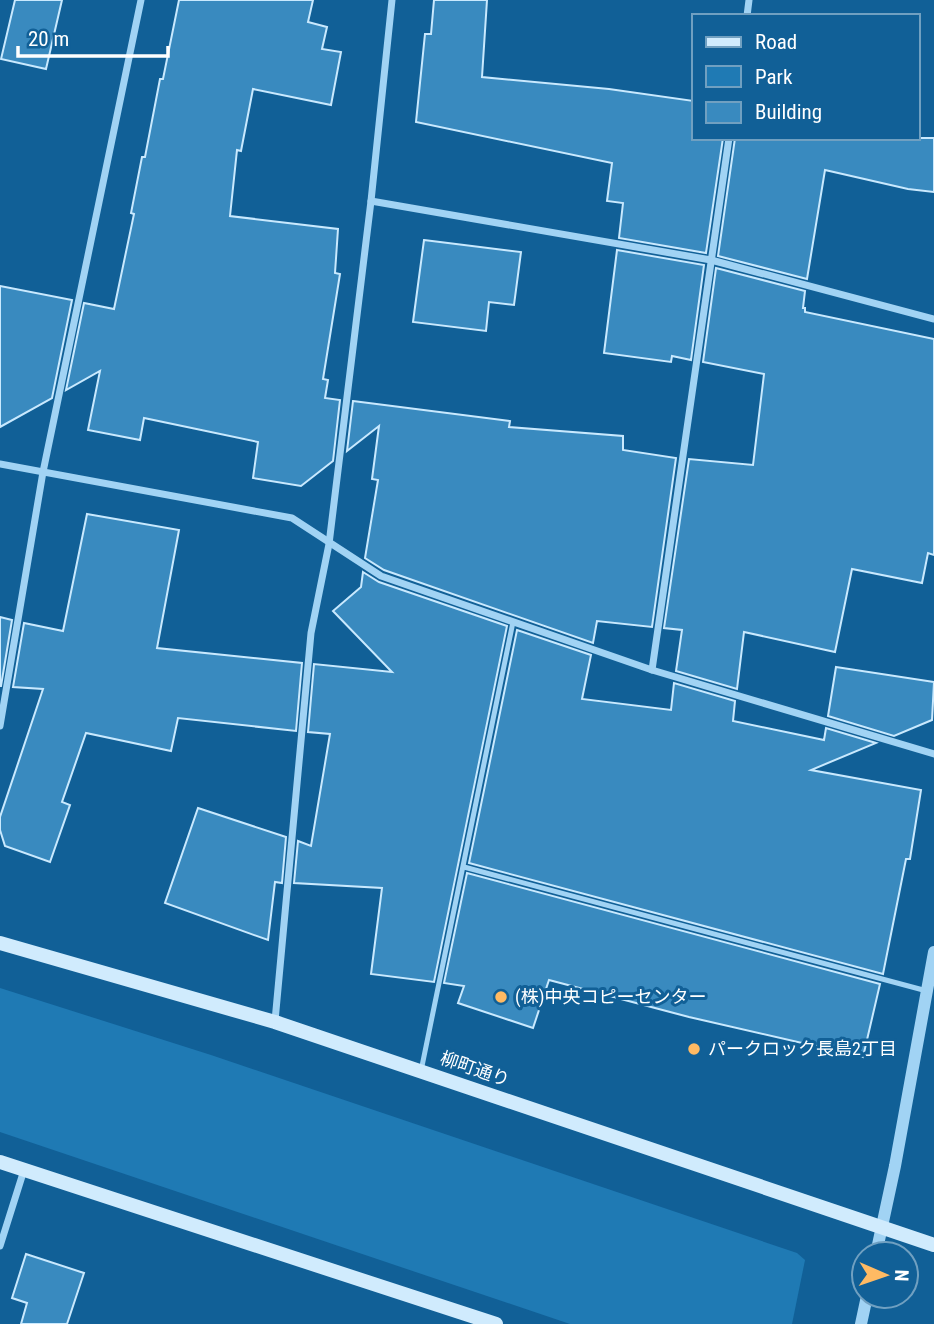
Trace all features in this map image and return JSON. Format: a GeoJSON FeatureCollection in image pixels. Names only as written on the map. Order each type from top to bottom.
{"type":"FeatureCollection","features":[{"type":"Feature","properties":{"kind":"main road","name":"柳町通り"},"geometry":{"type":"LineString","coordinates":[[0,943],[275,1022],[934,1245]]}},
{"type":"Feature","properties":{"kind":"main road"},"geometry":{"type":"LineString","coordinates":[[0,1162],[468,1320],[496,1324]]}},
{"type":"Feature","properties":{"kind":"street"},"geometry":{"type":"LineString","coordinates":[[0,726],[43,472],[141,0]]}},
{"type":"Feature","properties":{"kind":"street"},"geometry":{"type":"LineString","coordinates":[[275,1022],[311,633],[329,544],[371,201],[392,0]]}},
{"type":"Feature","properties":{"kind":"street"},"geometry":{"type":"LineString","coordinates":[[652,670],[729,140]]}},
{"type":"Feature","properties":{"kind":"street"},"geometry":{"type":"LineString","coordinates":[[371,201],[712,260],[934,319]]}},
{"type":"Feature","properties":{"kind":"street"},"geometry":{"type":"LineString","coordinates":[[0,464],[292,519],[381,576],[652,670],[934,754]]}},
{"type":"Feature","properties":{"kind":"street"},"geometry":{"type":"LineString","coordinates":[[879,1240],[934,952]]}},
{"type":"Feature","properties":{"kind":"street"},"geometry":{"type":"LineString","coordinates":[[0,1246],[24,1170]]}},
{"type":"Feature","properties":{"kind":"lane"},"geometry":{"type":"LineString","coordinates":[[421,1072],[513,622]]}},
{"type":"Feature","properties":{"kind":"lane"},"geometry":{"type":"LineString","coordinates":[[464,867],[927,991]]}},
{"type":"Feature","properties":{"kind":"green space"},"geometry":{"type":"Polygon","coordinates":[[[0,988],[211,1055],[797,1253],[805,1260],[792,1324],[570,1324],[0,1132],[0,988]]]}},
{"type":"Feature","properties":{"kind":"building"},"geometry":{"type":"Polygon","coordinates":[[[15,0],[62,0],[46,69],[1,59],[15,0]]]}},
{"type":"Feature","properties":{"kind":"building"},"geometry":{"type":"Polygon","coordinates":[[[179,0],[313,0],[308,22],[327,27],[322,49],[341,52],[331,105],[253,89],[241,151],[237,150],[230,216],[338,229],[335,273],[340,274],[323,379],[328,380],[325,398],[340,400],[333,461],[301,486],[253,478],[258,442],[144,418],[140,440],[88,430],[100,371],[66,390],[84,303],[114,309],[134,214],[131,213],[142,157],[145,157],[179,0]]]}},
{"type":"Feature","properties":{"kind":"building"},"geometry":{"type":"Polygon","coordinates":[[[434,0],[487,0],[482,77],[609,89],[692,101],[692,140],[723,140],[706,253],[619,238],[623,203],[607,201],[612,163],[416,122],[425,34],[431,34],[434,0]]]}},
{"type":"Feature","properties":{"kind":"building"},"geometry":{"type":"Polygon","coordinates":[[[934,138],[934,192],[908,189],[825,170],[807,279],[718,256],[735,140],[934,138]]]}},
{"type":"Feature","properties":{"kind":"building"},"geometry":{"type":"Polygon","coordinates":[[[424,240],[521,252],[514,305],[489,302],[486,331],[413,322],[424,240]]]}},
{"type":"Feature","properties":{"kind":"building"},"geometry":{"type":"Polygon","coordinates":[[[617,250],[704,265],[691,360],[672,356],[671,362],[604,353],[617,250]]]}},
{"type":"Feature","properties":{"kind":"building"},"geometry":{"type":"Polygon","coordinates":[[[716,268],[805,291],[805,312],[934,339],[934,555],[928,553],[922,583],[852,569],[835,652],[744,632],[737,689],[676,671],[682,630],[664,628],[689,459],[753,465],[764,374],[703,362],[716,268]]]}},
{"type":"Feature","properties":{"kind":"building"},"geometry":{"type":"Polygon","coordinates":[[[0,286],[72,300],[52,398],[0,427],[0,286]]]}},
{"type":"Feature","properties":{"kind":"building"},"geometry":{"type":"Polygon","coordinates":[[[353,401],[510,421],[509,427],[623,436],[623,450],[676,458],[652,627],[597,621],[593,643],[384,570],[365,558],[378,480],[372,479],[379,426],[347,451],[353,401]]]}},
{"type":"Feature","properties":{"kind":"building"},"geometry":{"type":"Polygon","coordinates":[[[87,514],[179,530],[157,648],[302,663],[296,731],[178,718],[171,751],[86,733],[62,802],[70,805],[50,862],[5,846],[0,830],[0,817],[43,689],[13,687],[24,623],[63,631],[87,514]]]}},
{"type":"Feature","properties":{"kind":"building"},"geometry":{"type":"Polygon","coordinates":[[[363,572],[379,582],[507,626],[434,982],[371,974],[382,888],[294,883],[298,841],[311,846],[330,734],[308,732],[314,664],[392,672],[333,611],[361,587],[363,572]]]}},
{"type":"Feature","properties":{"kind":"building"},"geometry":{"type":"Polygon","coordinates":[[[0,617],[12,620],[1,686],[0,686],[0,617]]]}},
{"type":"Feature","properties":{"kind":"building"},"geometry":{"type":"Polygon","coordinates":[[[517,630],[591,655],[582,699],[671,710],[674,683],[735,701],[733,721],[824,740],[826,728],[876,743],[811,770],[921,790],[910,859],[906,859],[883,974],[469,863],[517,630]]]}},
{"type":"Feature","properties":{"kind":"building"},"geometry":{"type":"Polygon","coordinates":[[[836,667],[934,682],[932,720],[894,736],[828,716],[836,667]]]}},
{"type":"Feature","properties":{"kind":"building"},"geometry":{"type":"Polygon","coordinates":[[[198,808],[286,837],[282,883],[275,882],[268,940],[165,903],[198,808]]]}},
{"type":"Feature","properties":{"kind":"building"},"geometry":{"type":"Polygon","coordinates":[[[467,873],[880,984],[863,1057],[689,1017],[549,980],[533,1028],[458,1003],[464,986],[444,983],[467,873]]]}},
{"type":"Feature","properties":{"kind":"building"},"geometry":{"type":"Polygon","coordinates":[[[26,1254],[84,1273],[67,1324],[21,1324],[27,1303],[12,1298],[26,1254]]]}},
{"type":"Feature","properties":{"kind":"place","name":"(株)中央コピーセンター"},"geometry":{"type":"Point","coordinates":[501,997]}},
{"type":"Feature","properties":{"kind":"place","name":"パークロック長島2丁目"},"geometry":{"type":"Point","coordinates":[694,1049]}}]}
